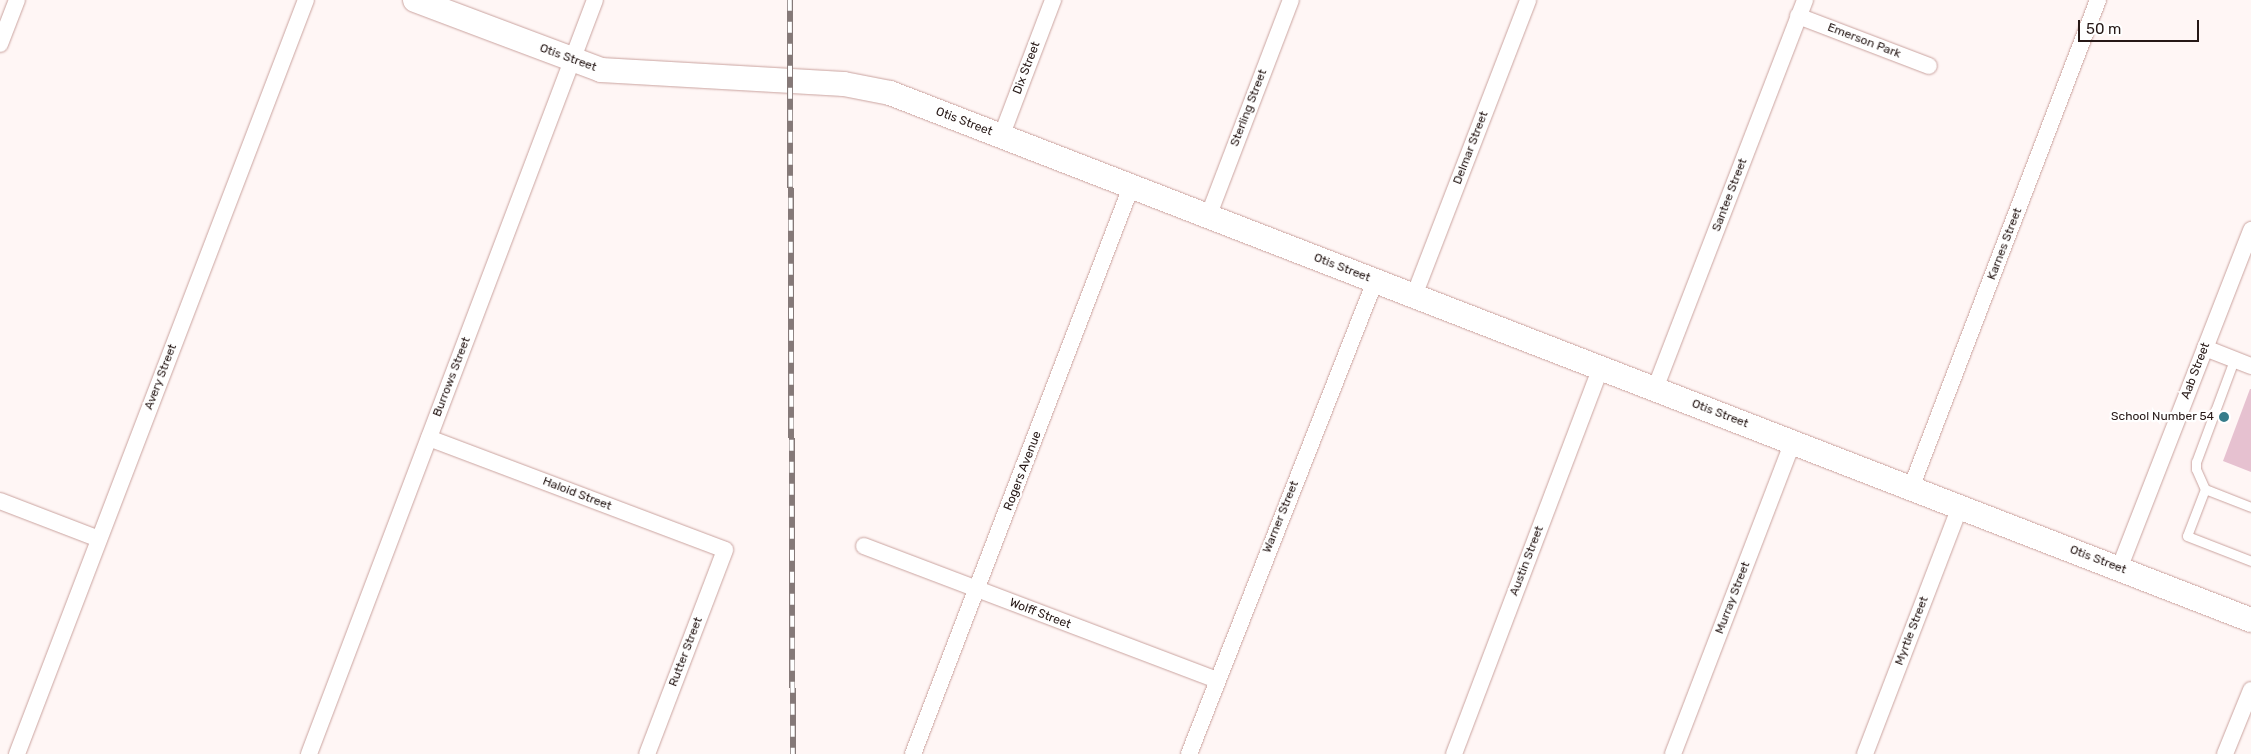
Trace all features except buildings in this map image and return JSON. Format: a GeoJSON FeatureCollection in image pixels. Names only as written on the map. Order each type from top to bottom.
{"type":"FeatureCollection","features":[{"type":"Feature","properties":{"kind":"street"},"geometry":{"type":"LineString","coordinates":[[0,44],[17,0]]}},
{"type":"Feature","properties":{"kind":"street","name":"Avery Street"},"geometry":{"type":"LineString","coordinates":[[17,754],[306,0]]}},
{"type":"Feature","properties":{"kind":"street","name":"Otis Street"},"geometry":{"type":"LineString","coordinates":[[414,0],[601,70],[865,86],[2251,620]]}},
{"type":"Feature","properties":{"kind":"street","name":"Burrows Street"},"geometry":{"type":"LineString","coordinates":[[308,754],[595,0]]}},
{"type":"Feature","properties":{"kind":"street","name":"Dix Street"},"geometry":{"type":"LineString","coordinates":[[1001,137],[1053,0]]}},
{"type":"Feature","properties":{"kind":"street","name":"Sterling Street"},"geometry":{"type":"LineString","coordinates":[[1208,217],[1291,0]]}},
{"type":"Feature","properties":{"kind":"street","name":"Delmar Street"},"geometry":{"type":"LineString","coordinates":[[1414,296],[1528,0]]}},
{"type":"Feature","properties":{"kind":"street","name":"Santee Street"},"geometry":{"type":"LineString","coordinates":[[1655,389],[1805,0]]}},
{"type":"Feature","properties":{"kind":"street","name":"Karnes Street"},"geometry":{"type":"LineString","coordinates":[[1910,488],[2098,0]]}},
{"type":"Feature","properties":{"kind":"street","name":"Emerson Park"},"geometry":{"type":"LineString","coordinates":[[1798,16],[1929,66]]}},
{"type":"Feature","properties":{"kind":"street","name":"Rogers Avenue"},"geometry":{"type":"LineString","coordinates":[[913,754],[978,591],[1131,187]]}},
{"type":"Feature","properties":{"kind":"street","name":"Aab Street"},"geometry":{"type":"LineString","coordinates":[[2119,569],[2251,230]]}},
{"type":"Feature","properties":{"kind":"street","name":"Warner Street"},"geometry":{"type":"LineString","coordinates":[[1189,754],[1375,281]]}},
{"type":"Feature","properties":{"kind":"street"},"geometry":{"type":"LineString","coordinates":[[2206,348],[2251,366]]}},
{"type":"Feature","properties":{"kind":"street","name":"Austin Street"},"geometry":{"type":"LineString","coordinates":[[1454,754],[1601,368]]}},
{"type":"Feature","properties":{"kind":"street","name":"Haloid Street"},"geometry":{"type":"LineString","coordinates":[[429,438],[725,550]]}},
{"type":"Feature","properties":{"kind":"street","name":"Murray Street"},"geometry":{"type":"LineString","coordinates":[[1673,754],[1793,442]]}},
{"type":"Feature","properties":{"kind":"street"},"geometry":{"type":"LineString","coordinates":[[0,501],[99,540]]}},
{"type":"Feature","properties":{"kind":"street","name":"Myrtle Street"},"geometry":{"type":"LineString","coordinates":[[1870,752],[1960,507]]}},
{"type":"Feature","properties":{"kind":"street","name":"Wolff Street"},"geometry":{"type":"LineString","coordinates":[[864,546],[978,591],[1217,680]]}},
{"type":"Feature","properties":{"kind":"street","name":"Rutter Street"},"geometry":{"type":"LineString","coordinates":[[647,754],[725,550]]}},
{"type":"Feature","properties":{"kind":"street"},"geometry":{"type":"LineString","coordinates":[[2226,754],[2251,690]]}},
{"type":"Feature","properties":{"kind":"lane"},"geometry":{"type":"LineString","coordinates":[[2234,360],[2196,462],[2198,477],[2205,489],[2251,508]]}},
{"type":"Feature","properties":{"kind":"lane"},"geometry":{"type":"LineString","coordinates":[[2205,489],[2187,536],[2251,561]]}},
{"type":"Feature","properties":{"kind":"railway"},"geometry":{"type":"LineString","coordinates":[[790,0],[793,754]]}},
{"type":"Feature","properties":{"kind":"place","name":"School Number 54"},"geometry":{"type":"Point","coordinates":[2224,417]}}]}
